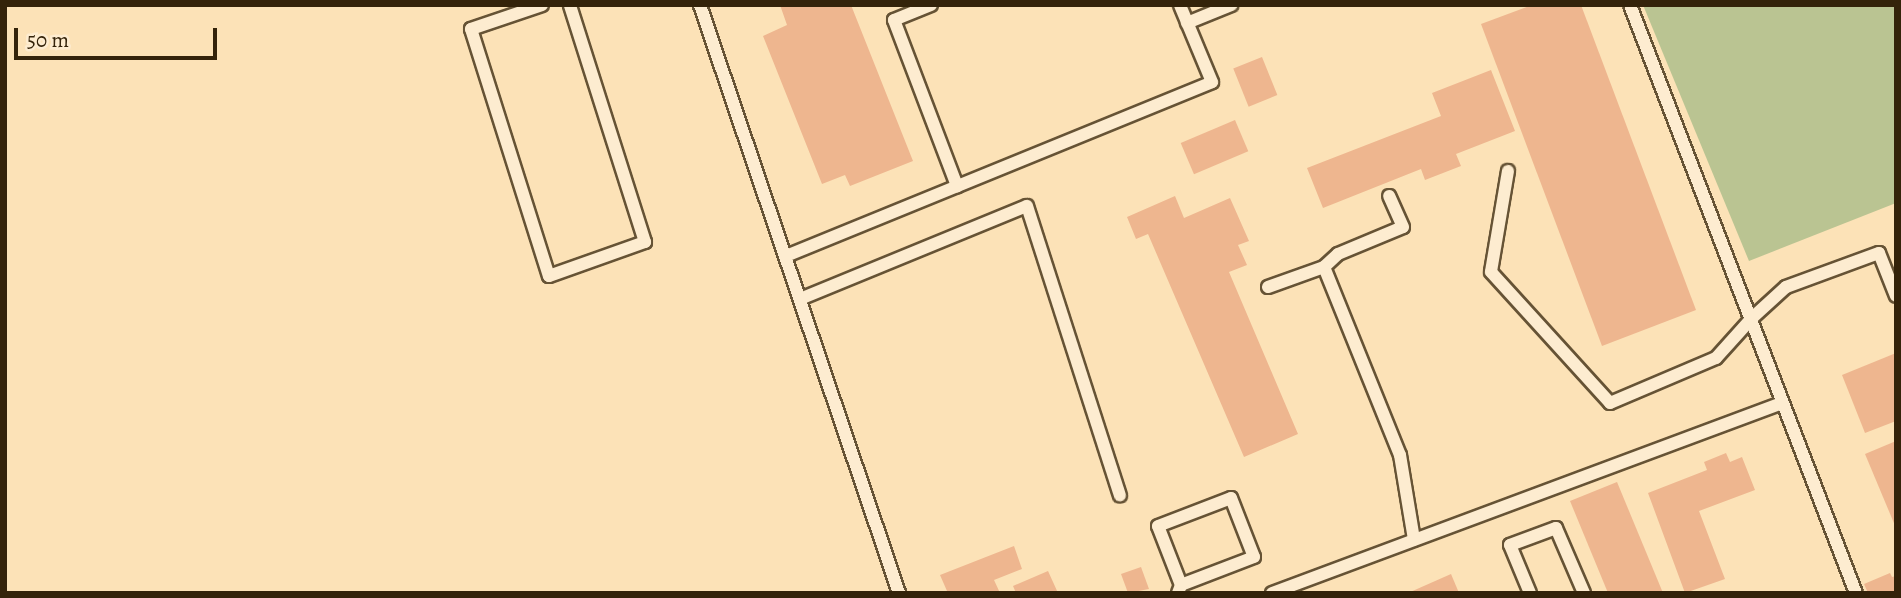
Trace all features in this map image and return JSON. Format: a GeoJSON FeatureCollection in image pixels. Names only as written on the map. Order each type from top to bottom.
{"type":"FeatureCollection","features":[{"type":"Feature","properties":{"kind":"lane"},"geometry":{"type":"LineString","coordinates":[[542,5],[471,29],[549,276],[645,242],[570,5]]}},
{"type":"Feature","properties":{"kind":"lane"},"geometry":{"type":"LineString","coordinates":[[700,5],[899,593]]}},
{"type":"Feature","properties":{"kind":"lane"},"geometry":{"type":"LineString","coordinates":[[931,5],[894,20],[957,186]]}},
{"type":"Feature","properties":{"kind":"lane"},"geometry":{"type":"LineString","coordinates":[[786,256],[1212,82],[1180,5]]}},
{"type":"Feature","properties":{"kind":"lane"},"geometry":{"type":"LineString","coordinates":[[1187,23],[1231,5]]}},
{"type":"Feature","properties":{"kind":"lane"},"geometry":{"type":"LineString","coordinates":[[1630,5],[1856,593]]}},
{"type":"Feature","properties":{"kind":"lane"},"geometry":{"type":"LineString","coordinates":[[1508,171],[1491,272],[1610,403],[1716,358],[1752,318],[1787,287],[1878,253],[1896,296]]}},
{"type":"Feature","properties":{"kind":"lane"},"geometry":{"type":"LineString","coordinates":[[1268,287],[1324,267],[1338,254],[1403,227],[1389,196]]}},
{"type":"Feature","properties":{"kind":"lane"},"geometry":{"type":"LineString","coordinates":[[800,299],[1027,205],[1120,495]]}},
{"type":"Feature","properties":{"kind":"lane"},"geometry":{"type":"LineString","coordinates":[[1324,267],[1400,455],[1414,540]]}},
{"type":"Feature","properties":{"kind":"lane"},"geometry":{"type":"LineString","coordinates":[[1272,593],[1782,403]]}},
{"type":"Feature","properties":{"kind":"lane"},"geometry":{"type":"LineString","coordinates":[[1231,498],[1254,557],[1179,589],[1157,526],[1231,498]]}},
{"type":"Feature","properties":{"kind":"lane"},"geometry":{"type":"LineString","coordinates":[[1530,593],[1510,545],[1556,528],[1584,593]]}},
{"type":"Feature","properties":{"kind":"green space"},"geometry":{"type":"Polygon","coordinates":[[[1643,5],[1896,5],[1896,203],[1749,261],[1643,5]]]}},
{"type":"Feature","properties":{"kind":"building"},"geometry":{"type":"Polygon","coordinates":[[[780,5],[851,5],[913,161],[850,186],[845,175],[822,184],[763,36],[787,25],[780,5]]]}},
{"type":"Feature","properties":{"kind":"building"},"geometry":{"type":"Polygon","coordinates":[[[1532,5],[1581,5],[1696,310],[1602,346],[1481,24],[1532,5]]]}},
{"type":"Feature","properties":{"kind":"building"},"geometry":{"type":"Polygon","coordinates":[[[1262,57],[1277,95],[1249,107],[1233,69],[1262,57]]]}},
{"type":"Feature","properties":{"kind":"building"},"geometry":{"type":"Polygon","coordinates":[[[1491,70],[1515,131],[1456,154],[1461,166],[1425,180],[1421,169],[1323,208],[1307,168],[1441,116],[1432,93],[1491,70]]]}},
{"type":"Feature","properties":{"kind":"building"},"geometry":{"type":"Polygon","coordinates":[[[1235,120],[1248,151],[1194,174],[1181,143],[1235,120]]]}},
{"type":"Feature","properties":{"kind":"building"},"geometry":{"type":"Polygon","coordinates":[[[1175,196],[1184,218],[1230,198],[1249,241],[1238,245],[1247,265],[1229,272],[1298,434],[1244,457],[1148,234],[1136,239],[1127,217],[1175,196]]]}},
{"type":"Feature","properties":{"kind":"building"},"geometry":{"type":"Polygon","coordinates":[[[1896,353],[1896,421],[1865,433],[1842,375],[1896,353]]]}},
{"type":"Feature","properties":{"kind":"building"},"geometry":{"type":"Polygon","coordinates":[[[1896,441],[1896,528],[1865,454],[1896,441]]]}},
{"type":"Feature","properties":{"kind":"building"},"geometry":{"type":"Polygon","coordinates":[[[1726,453],[1730,462],[1742,457],[1755,490],[1699,511],[1725,579],[1685,593],[1648,493],[1707,470],[1704,462],[1726,453]]]}},
{"type":"Feature","properties":{"kind":"building"},"geometry":{"type":"Polygon","coordinates":[[[1617,482],[1663,593],[1608,593],[1570,501],[1617,482]]]}},
{"type":"Feature","properties":{"kind":"building"},"geometry":{"type":"Polygon","coordinates":[[[1014,546],[1022,569],[994,580],[1000,593],[943,593],[947,591],[940,575],[1014,546]]]}},
{"type":"Feature","properties":{"kind":"building"},"geometry":{"type":"Polygon","coordinates":[[[1141,567],[1149,589],[1128,593],[1121,574],[1141,567]]]}},
{"type":"Feature","properties":{"kind":"building"},"geometry":{"type":"Polygon","coordinates":[[[1048,571],[1058,593],[1016,593],[1013,586],[1048,571]]]}},
{"type":"Feature","properties":{"kind":"building"},"geometry":{"type":"Polygon","coordinates":[[[1890,573],[1892,577],[1896,576],[1896,593],[1868,593],[1864,584],[1890,573]]]}},
{"type":"Feature","properties":{"kind":"building"},"geometry":{"type":"Polygon","coordinates":[[[1451,574],[1459,593],[1408,593],[1451,574]]]}}]}
